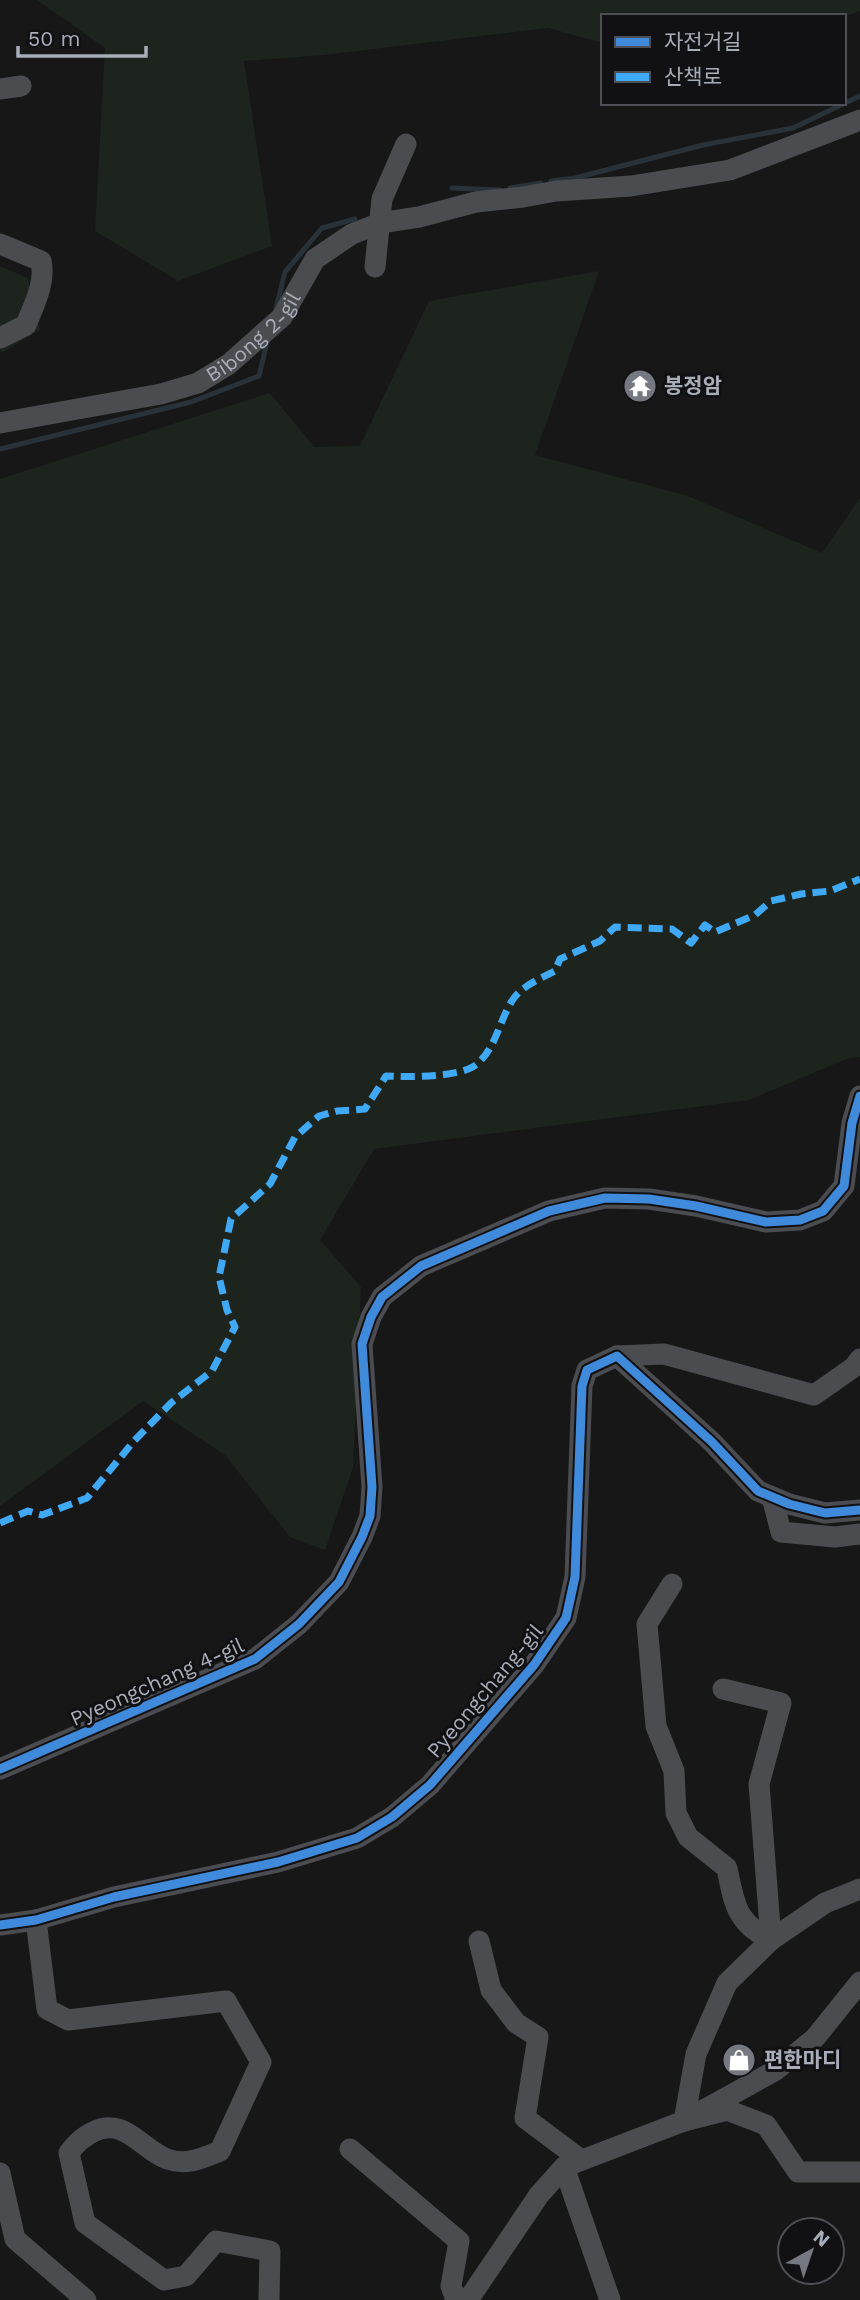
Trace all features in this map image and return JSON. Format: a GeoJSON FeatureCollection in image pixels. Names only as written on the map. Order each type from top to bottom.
{"type":"FeatureCollection","features":[{"type":"Feature","properties":{"kind":"street","name":"Bibong 2-gil"},"geometry":{"type":"LineString","coordinates":[[0,424],[162,394],[198,383],[229,363],[282,317],[315,259],[352,234],[380,223],[419,217],[476,202],[556,191],[631,186],[730,170],[860,120]]}},
{"type":"Feature","properties":{"kind":"street"},"geometry":{"type":"LineString","coordinates":[[375,267],[382,199],[406,144]]}},
{"type":"Feature","properties":{"kind":"street"},"geometry":{"type":"LineString","coordinates":[[0,244],[41,261],[43,271],[26,325],[0,338]]}},
{"type":"Feature","properties":{"kind":"street","name":"Pyeongchang 4-gil"},"geometry":{"type":"LineString","coordinates":[[0,1769],[255,1659],[299,1624],[339,1582],[370,1516],[372,1487],[362,1343],[371,1317],[382,1297],[421,1266],[549,1211],[605,1198],[649,1199],[696,1206],[766,1222],[800,1220],[823,1211],[845,1186],[852,1123],[860,1096]]}},
{"type":"Feature","properties":{"kind":"street"},"geometry":{"type":"LineString","coordinates":[[617,1356],[664,1354],[814,1395],[854,1367],[860,1359]]}},
{"type":"Feature","properties":{"kind":"street"},"geometry":{"type":"LineString","coordinates":[[617,1356],[695,1426],[758,1491],[789,1504],[825,1513],[860,1510]]}},
{"type":"Feature","properties":{"kind":"street","name":"Pyeongchang-gil"},"geometry":{"type":"LineString","coordinates":[[0,1925],[36,1920],[114,1897],[278,1862],[357,1838],[391,1818],[430,1785],[534,1665],[566,1619],[575,1577],[582,1386],[587,1370],[617,1356]]}},
{"type":"Feature","properties":{"kind":"street"},"geometry":{"type":"LineString","coordinates":[[772,1497],[781,1532],[835,1537],[860,1534]]}},
{"type":"Feature","properties":{"kind":"street"},"geometry":{"type":"LineString","coordinates":[[672,1584],[647,1624],[656,1726],[674,1771],[676,1812],[688,1837],[727,1868],[735,1908],[755,1932],[771,1940]]}},
{"type":"Feature","properties":{"kind":"street"},"geometry":{"type":"LineString","coordinates":[[723,1689],[781,1703],[759,1784],[771,1940]]}},
{"type":"Feature","properties":{"kind":"street"},"geometry":{"type":"LineString","coordinates":[[684,2121],[696,2054],[727,1983],[771,1940],[825,1903],[860,1889]]}},
{"type":"Feature","properties":{"kind":"street"},"geometry":{"type":"LineString","coordinates":[[36,1920],[47,2009],[68,2020],[226,2001],[261,2062],[220,2151],[193,2162],[167,2159],[121,2128],[103,2127],[79,2139],[69,2153],[85,2223],[164,2280],[186,2276],[216,2241],[270,2251],[269,2300]]}},
{"type":"Feature","properties":{"kind":"street"},"geometry":{"type":"LineString","coordinates":[[479,1941],[491,1990],[516,2023],[538,2037],[525,2118],[572,2163],[610,2300]]}},
{"type":"Feature","properties":{"kind":"street"},"geometry":{"type":"LineString","coordinates":[[684,2121],[776,2070],[815,2038],[860,1982]]}},
{"type":"Feature","properties":{"kind":"street"},"geometry":{"type":"LineString","coordinates":[[468,2300],[539,2195],[572,2163],[684,2121],[727,2110],[766,2125],[798,2172],[860,2172]]}},
{"type":"Feature","properties":{"kind":"street"},"geometry":{"type":"LineString","coordinates":[[350,2149],[459,2241],[451,2286],[456,2300]]}},
{"type":"Feature","properties":{"kind":"street"},"geometry":{"type":"LineString","coordinates":[[0,2174],[15,2239],[86,2300]]}},
{"type":"Feature","properties":{"kind":"shaded area"},"geometry":{"type":"Polygon","coordinates":[[[37,0],[860,0],[860,11],[846,16],[846,14],[601,14],[601,42],[548,28],[324,55],[244,61],[272,246],[178,281],[95,231],[105,48],[37,0]]]}},
{"type":"Feature","properties":{"kind":"shaded area"},"geometry":{"type":"Polygon","coordinates":[[[0,266],[28,278],[40,330],[3,352],[0,350],[0,266]]]}},
{"type":"Feature","properties":{"kind":"shaded area"},"geometry":{"type":"Polygon","coordinates":[[[599,271],[535,455],[688,496],[822,553],[860,498],[860,1057],[849,1058],[749,1100],[374,1149],[320,1240],[361,1287],[353,1467],[325,1550],[290,1537],[225,1455],[143,1401],[0,1506],[0,479],[270,393],[314,447],[360,446],[429,301],[599,271]]]}},
{"type":"Feature","properties":{"kind":"waterway"},"geometry":{"type":"LineString","coordinates":[[846,103],[860,96]]}},
{"type":"Feature","properties":{"kind":"waterway"},"geometry":{"type":"LineString","coordinates":[[551,181],[575,178],[703,145],[793,128],[841,105]]}},
{"type":"Feature","properties":{"kind":"waterway"},"geometry":{"type":"LineString","coordinates":[[510,188],[541,183]]}},
{"type":"Feature","properties":{"kind":"waterway"},"geometry":{"type":"LineString","coordinates":[[452,188],[500,190]]}},
{"type":"Feature","properties":{"kind":"waterway"},"geometry":{"type":"LineString","coordinates":[[275,312],[285,272],[322,228],[355,219]]}},
{"type":"Feature","properties":{"kind":"waterway"},"geometry":{"type":"LineString","coordinates":[[0,449],[191,402],[259,376],[268,338]]}},
{"type":"Feature","properties":{"kind":"marked path"},"geometry":{"type":"LineString","coordinates":[[0,1523],[28,1511],[42,1515],[87,1498],[134,1441],[171,1403],[212,1371],[235,1327],[227,1310],[219,1277],[231,1219],[270,1184],[295,1137],[319,1116],[337,1111],[365,1109],[386,1076],[447,1074],[469,1069],[477,1064],[494,1041],[509,1006],[518,993],[555,971],[560,959],[600,941],[615,927],[672,929],[691,943],[705,925],[715,932],[755,915],[771,901],[830,891],[860,879]]}},
{"type":"Feature","properties":{"kind":"cycle path"},"geometry":{"type":"LineString","coordinates":[[0,1769],[255,1659],[299,1624],[339,1582],[370,1516],[372,1487],[362,1344],[371,1317],[382,1297],[421,1266],[549,1211],[605,1198],[649,1199],[696,1206],[766,1222],[800,1220],[823,1211],[844,1186],[852,1123],[860,1096]]}},
{"type":"Feature","properties":{"kind":"cycle path"},"geometry":{"type":"LineString","coordinates":[[0,1925],[36,1920],[114,1897],[278,1862],[357,1838],[392,1817],[430,1785],[534,1665],[566,1618],[575,1577],[582,1386],[587,1370],[617,1356],[712,1442],[758,1491],[789,1504],[825,1513],[860,1510]]}},
{"type":"Feature","properties":{"kind":"place","name":"봉정암"},"geometry":{"type":"Point","coordinates":[640,386]}},
{"type":"Feature","properties":{"kind":"place","name":"편한마디"},"geometry":{"type":"Point","coordinates":[739,2060]}}]}
